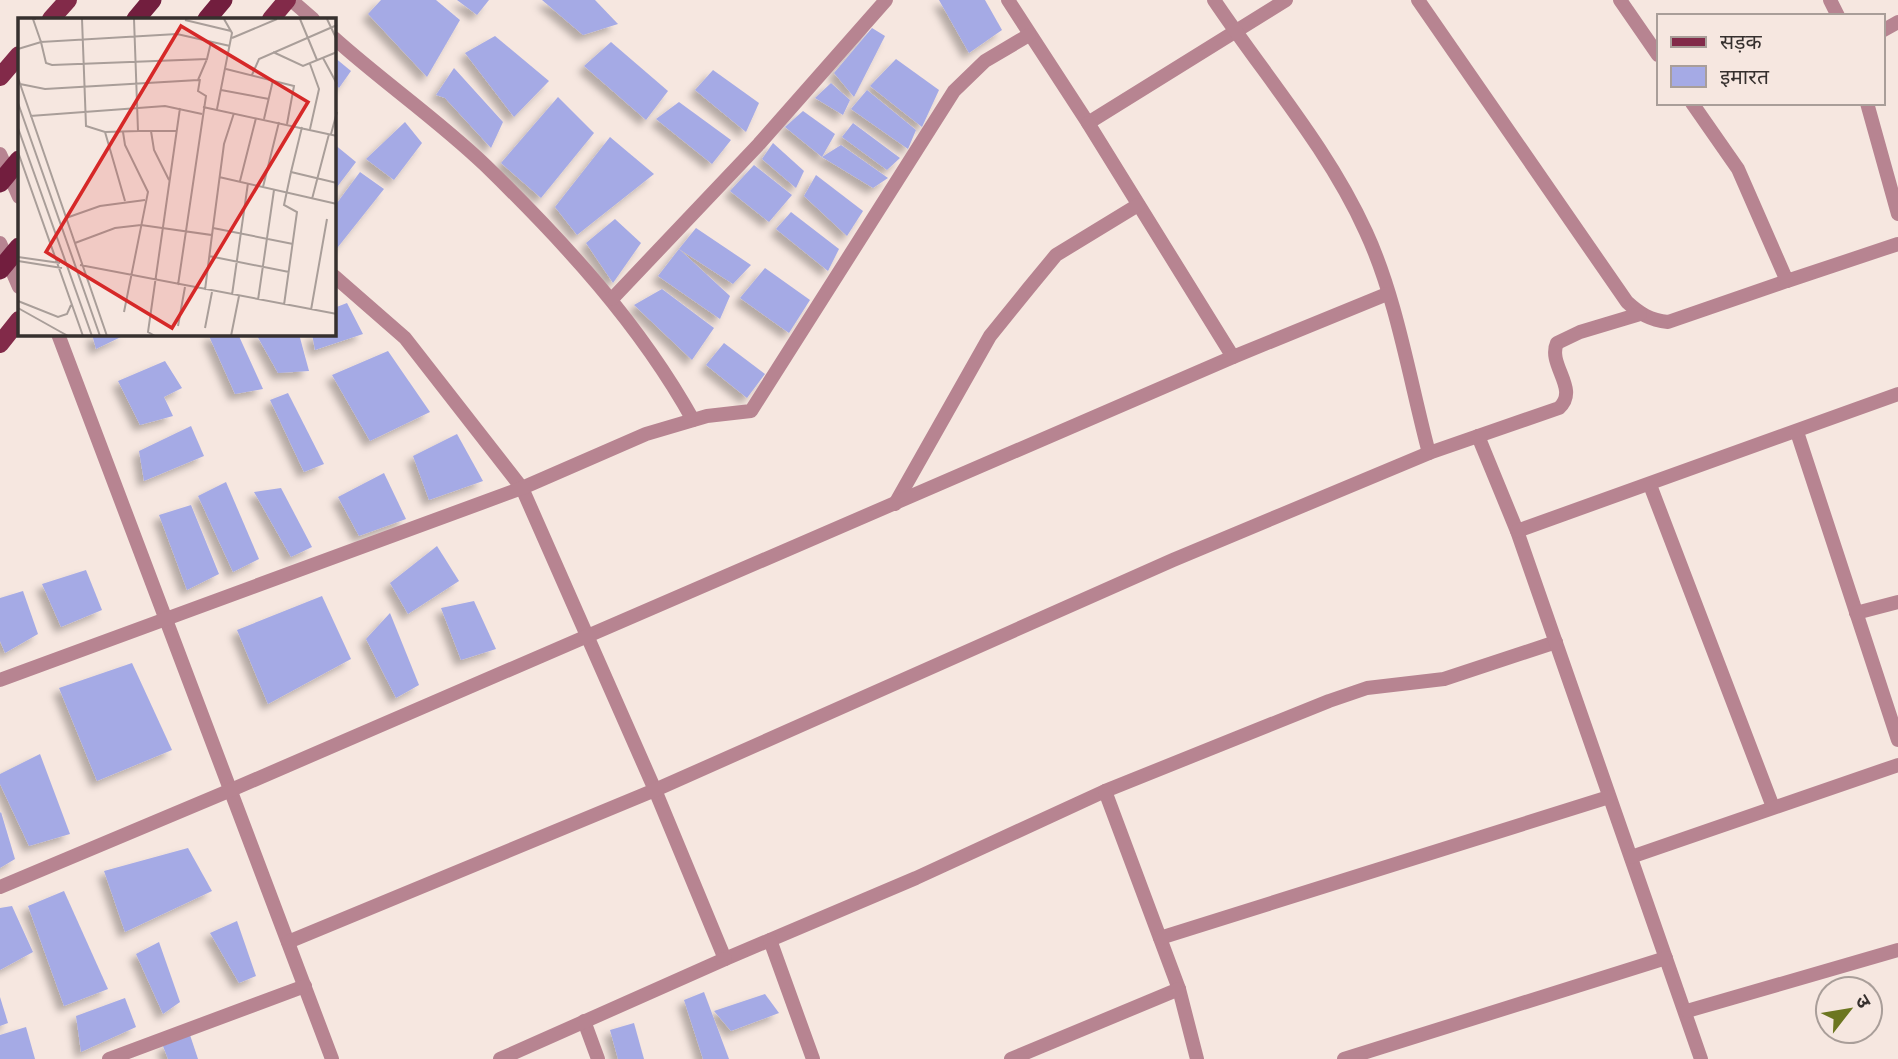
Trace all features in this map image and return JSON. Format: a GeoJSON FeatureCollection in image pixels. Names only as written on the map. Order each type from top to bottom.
{"type":"FeatureCollection","features":[{"type":"Feature","properties":{"kind":"highway"},"geometry":{"type":"LineString","coordinates":[[137,18],[152,0]]}},
{"type":"Feature","properties":{"kind":"highway"},"geometry":{"type":"LineString","coordinates":[[208,18],[223,0]]}},
{"type":"Feature","properties":{"kind":"highway"},"geometry":{"type":"LineString","coordinates":[[0,183],[18,161]]}},
{"type":"Feature","properties":{"kind":"highway"},"geometry":{"type":"LineString","coordinates":[[0,270],[18,248]]}},
{"type":"Feature","properties":{"kind":"main road"},"geometry":{"type":"LineString","coordinates":[[52,18],[68,0]]}},
{"type":"Feature","properties":{"kind":"main road"},"geometry":{"type":"LineString","coordinates":[[272,18],[289,0]]}},
{"type":"Feature","properties":{"kind":"main road"},"geometry":{"type":"LineString","coordinates":[[0,76],[18,56]]}},
{"type":"Feature","properties":{"kind":"main road"},"geometry":{"type":"LineString","coordinates":[[0,344],[18,321]]}},
{"type":"Feature","properties":{"kind":"street"},"geometry":{"type":"LineString","coordinates":[[289,0],[312,18]]}},
{"type":"Feature","properties":{"kind":"street"},"geometry":{"type":"LineString","coordinates":[[612,299],[759,144],[886,0]]}},
{"type":"Feature","properties":{"kind":"street"},"geometry":{"type":"LineString","coordinates":[[1008,0],[1233,357]]}},
{"type":"Feature","properties":{"kind":"street"},"geometry":{"type":"LineString","coordinates":[[1214,0],[1305,128],[1345,190],[1367,234],[1388,295],[1429,453]]}},
{"type":"Feature","properties":{"kind":"street"},"geometry":{"type":"LineString","coordinates":[[1088,123],[1286,0]]}},
{"type":"Feature","properties":{"kind":"street"},"geometry":{"type":"LineString","coordinates":[[1418,0],[1627,302],[1640,314],[1653,320],[1668,322],[1898,244]]}},
{"type":"Feature","properties":{"kind":"street"},"geometry":{"type":"LineString","coordinates":[[1620,0],[1657,53]]}},
{"type":"Feature","properties":{"kind":"street"},"geometry":{"type":"LineString","coordinates":[[0,680],[522,488],[646,434],[693,419],[739,414],[756,407],[954,90],[985,61],[1029,34]]}},
{"type":"Feature","properties":{"kind":"street"},"geometry":{"type":"LineString","coordinates":[[336,40],[484,165],[612,299],[660,363],[693,419]]}},
{"type":"Feature","properties":{"kind":"street"},"geometry":{"type":"LineString","coordinates":[[1693,105],[1738,169],[1787,281]]}},
{"type":"Feature","properties":{"kind":"street"},"geometry":{"type":"LineString","coordinates":[[1868,105],[1898,214]]}},
{"type":"Feature","properties":{"kind":"street"},"geometry":{"type":"LineString","coordinates":[[0,154],[18,195]]}},
{"type":"Feature","properties":{"kind":"street"},"geometry":{"type":"LineString","coordinates":[[895,504],[990,336],[1028,289],[1056,255],[1138,205]]}},
{"type":"Feature","properties":{"kind":"street"},"geometry":{"type":"LineString","coordinates":[[0,243],[18,285]]}},
{"type":"Feature","properties":{"kind":"street"},"geometry":{"type":"LineString","coordinates":[[336,277],[405,338],[522,488],[655,790],[725,959]]}},
{"type":"Feature","properties":{"kind":"street"},"geometry":{"type":"LineString","coordinates":[[0,887],[231,790],[1233,357],[1388,295]]}},
{"type":"Feature","properties":{"kind":"street"},"geometry":{"type":"LineString","coordinates":[[288,942],[655,790],[1173,560],[1429,453],[1552,411],[1564,403],[1568,392],[1555,349],[1563,338],[1640,314]]}},
{"type":"Feature","properties":{"kind":"street"},"geometry":{"type":"LineString","coordinates":[[59,336],[332,1059]]}},
{"type":"Feature","properties":{"kind":"street"},"geometry":{"type":"LineString","coordinates":[[1517,531],[1898,394]]}},
{"type":"Feature","properties":{"kind":"street"},"geometry":{"type":"LineString","coordinates":[[1797,432],[1898,740]]}},
{"type":"Feature","properties":{"kind":"street"},"geometry":{"type":"LineString","coordinates":[[1478,436],[1517,531],[1702,1059]]}},
{"type":"Feature","properties":{"kind":"street"},"geometry":{"type":"LineString","coordinates":[[1650,485],[1773,807]]}},
{"type":"Feature","properties":{"kind":"street"},"geometry":{"type":"LineString","coordinates":[[1856,613],[1898,602]]}},
{"type":"Feature","properties":{"kind":"street"},"geometry":{"type":"LineString","coordinates":[[500,1059],[916,878],[1105,791],[1367,688],[1444,679],[1556,642]]}},
{"type":"Feature","properties":{"kind":"street"},"geometry":{"type":"LineString","coordinates":[[1631,857],[1898,765]]}},
{"type":"Feature","properties":{"kind":"street"},"geometry":{"type":"LineString","coordinates":[[1105,791],[1179,989],[1197,1059]]}},
{"type":"Feature","properties":{"kind":"street"},"geometry":{"type":"LineString","coordinates":[[1160,938],[1609,797]]}},
{"type":"Feature","properties":{"kind":"street"},"geometry":{"type":"LineString","coordinates":[[770,940],[813,1059]]}},
{"type":"Feature","properties":{"kind":"street"},"geometry":{"type":"LineString","coordinates":[[1687,1011],[1898,950]]}},
{"type":"Feature","properties":{"kind":"street"},"geometry":{"type":"LineString","coordinates":[[1344,1059],[1666,958]]}},
{"type":"Feature","properties":{"kind":"street"},"geometry":{"type":"LineString","coordinates":[[109,1059],[305,986]]}},
{"type":"Feature","properties":{"kind":"street"},"geometry":{"type":"LineString","coordinates":[[1011,1059],[1179,989]]}},
{"type":"Feature","properties":{"kind":"street"},"geometry":{"type":"LineString","coordinates":[[584,1021],[598,1059]]}},
{"type":"Feature","properties":{"kind":"building"},"geometry":{"type":"Polygon","coordinates":[[[381,0],[436,0],[460,20],[427,77],[368,14],[381,0]]]}},
{"type":"Feature","properties":{"kind":"building"},"geometry":{"type":"Polygon","coordinates":[[[457,0],[489,0],[477,15],[457,0]]]}},
{"type":"Feature","properties":{"kind":"building"},"geometry":{"type":"Polygon","coordinates":[[[542,0],[595,0],[618,24],[583,35],[542,0]]]}},
{"type":"Feature","properties":{"kind":"building"},"geometry":{"type":"Polygon","coordinates":[[[939,0],[985,0],[1002,30],[969,53],[939,0]]]}},
{"type":"Feature","properties":{"kind":"building"},"geometry":{"type":"Polygon","coordinates":[[[872,28],[885,36],[854,97],[834,73],[872,28]]]}},
{"type":"Feature","properties":{"kind":"building"},"geometry":{"type":"Polygon","coordinates":[[[495,36],[549,81],[514,117],[465,53],[495,36]]]}},
{"type":"Feature","properties":{"kind":"building"},"geometry":{"type":"Polygon","coordinates":[[[611,42],[668,91],[646,120],[584,66],[611,42]]]}},
{"type":"Feature","properties":{"kind":"building"},"geometry":{"type":"Polygon","coordinates":[[[336,59],[351,71],[339,88],[336,85],[336,59]]]}},
{"type":"Feature","properties":{"kind":"building"},"geometry":{"type":"Polygon","coordinates":[[[896,59],[939,90],[922,127],[870,86],[896,59]]]}},
{"type":"Feature","properties":{"kind":"building"},"geometry":{"type":"Polygon","coordinates":[[[454,68],[503,122],[491,148],[445,98],[436,95],[454,68]]]}},
{"type":"Feature","properties":{"kind":"building"},"geometry":{"type":"Polygon","coordinates":[[[713,70],[759,103],[746,132],[695,90],[713,70]]]}},
{"type":"Feature","properties":{"kind":"building"},"geometry":{"type":"Polygon","coordinates":[[[831,83],[850,100],[843,115],[815,98],[831,83]]]}},
{"type":"Feature","properties":{"kind":"building"},"geometry":{"type":"Polygon","coordinates":[[[867,90],[916,130],[908,149],[851,109],[867,90]]]}},
{"type":"Feature","properties":{"kind":"building"},"geometry":{"type":"Polygon","coordinates":[[[558,97],[594,133],[541,198],[501,163],[558,97]]]}},
{"type":"Feature","properties":{"kind":"building"},"geometry":{"type":"Polygon","coordinates":[[[679,102],[731,140],[712,164],[656,119],[679,102]]]}},
{"type":"Feature","properties":{"kind":"building"},"geometry":{"type":"Polygon","coordinates":[[[803,111],[835,134],[822,157],[785,127],[803,111]]]}},
{"type":"Feature","properties":{"kind":"building"},"geometry":{"type":"Polygon","coordinates":[[[405,122],[422,143],[394,180],[366,159],[405,122]]]}},
{"type":"Feature","properties":{"kind":"building"},"geometry":{"type":"Polygon","coordinates":[[[853,123],[900,158],[887,170],[842,137],[853,123]]]}},
{"type":"Feature","properties":{"kind":"building"},"geometry":{"type":"Polygon","coordinates":[[[610,137],[654,174],[577,235],[555,207],[610,137]]]}},
{"type":"Feature","properties":{"kind":"building"},"geometry":{"type":"Polygon","coordinates":[[[773,143],[804,171],[796,188],[762,159],[773,143]]]}},
{"type":"Feature","properties":{"kind":"building"},"geometry":{"type":"Polygon","coordinates":[[[841,145],[888,178],[873,188],[822,157],[841,145]]]}},
{"type":"Feature","properties":{"kind":"building"},"geometry":{"type":"Polygon","coordinates":[[[336,146],[356,162],[336,188],[336,146]]]}},
{"type":"Feature","properties":{"kind":"building"},"geometry":{"type":"Polygon","coordinates":[[[754,165],[792,195],[769,222],[730,191],[754,165]]]}},
{"type":"Feature","properties":{"kind":"building"},"geometry":{"type":"Polygon","coordinates":[[[360,172],[384,189],[336,249],[336,204],[360,172]]]}},
{"type":"Feature","properties":{"kind":"building"},"geometry":{"type":"Polygon","coordinates":[[[816,175],[863,211],[847,236],[804,196],[816,175]]]}},
{"type":"Feature","properties":{"kind":"building"},"geometry":{"type":"Polygon","coordinates":[[[791,212],[839,249],[828,271],[776,229],[791,212]]]}},
{"type":"Feature","properties":{"kind":"building"},"geometry":{"type":"Polygon","coordinates":[[[615,219],[641,243],[613,283],[586,243],[615,219]]]}},
{"type":"Feature","properties":{"kind":"building"},"geometry":{"type":"Polygon","coordinates":[[[696,228],[751,265],[733,284],[679,249],[696,228]]]}},
{"type":"Feature","properties":{"kind":"building"},"geometry":{"type":"Polygon","coordinates":[[[679,249],[730,296],[720,319],[658,276],[679,249]]]}},
{"type":"Feature","properties":{"kind":"building"},"geometry":{"type":"Polygon","coordinates":[[[765,268],[810,300],[789,333],[740,298],[765,268]]]}},
{"type":"Feature","properties":{"kind":"building"},"geometry":{"type":"Polygon","coordinates":[[[662,289],[714,328],[692,360],[634,305],[662,289]]]}},
{"type":"Feature","properties":{"kind":"building"},"geometry":{"type":"Polygon","coordinates":[[[347,303],[363,334],[315,350],[312,336],[336,336],[336,307],[347,303]]]}},
{"type":"Feature","properties":{"kind":"building"},"geometry":{"type":"Polygon","coordinates":[[[93,336],[123,336],[96,349],[93,336]]]}},
{"type":"Feature","properties":{"kind":"building"},"geometry":{"type":"Polygon","coordinates":[[[209,336],[239,336],[263,389],[235,394],[209,336]]]}},
{"type":"Feature","properties":{"kind":"building"},"geometry":{"type":"Polygon","coordinates":[[[257,336],[300,336],[309,371],[278,373],[257,336]]]}},
{"type":"Feature","properties":{"kind":"building"},"geometry":{"type":"Polygon","coordinates":[[[724,343],[765,374],[747,398],[706,365],[724,343]]]}},
{"type":"Feature","properties":{"kind":"building"},"geometry":{"type":"Polygon","coordinates":[[[388,351],[430,412],[370,441],[332,375],[388,351]]]}},
{"type":"Feature","properties":{"kind":"building"},"geometry":{"type":"Polygon","coordinates":[[[165,361],[182,388],[164,397],[173,416],[140,425],[118,381],[165,361]]]}},
{"type":"Feature","properties":{"kind":"building"},"geometry":{"type":"Polygon","coordinates":[[[288,393],[324,464],[304,472],[270,400],[288,393]]]}},
{"type":"Feature","properties":{"kind":"building"},"geometry":{"type":"Polygon","coordinates":[[[191,426],[204,456],[144,481],[139,451],[191,426]]]}},
{"type":"Feature","properties":{"kind":"building"},"geometry":{"type":"Polygon","coordinates":[[[457,434],[483,481],[429,500],[413,456],[457,434]]]}},
{"type":"Feature","properties":{"kind":"building"},"geometry":{"type":"Polygon","coordinates":[[[384,473],[406,519],[359,536],[338,497],[384,473]]]}},
{"type":"Feature","properties":{"kind":"building"},"geometry":{"type":"Polygon","coordinates":[[[226,482],[259,559],[233,572],[198,496],[226,482]]]}},
{"type":"Feature","properties":{"kind":"building"},"geometry":{"type":"Polygon","coordinates":[[[281,488],[312,547],[291,557],[254,492],[281,488]]]}},
{"type":"Feature","properties":{"kind":"building"},"geometry":{"type":"Polygon","coordinates":[[[191,505],[219,574],[187,590],[159,515],[191,505]]]}},
{"type":"Feature","properties":{"kind":"building"},"geometry":{"type":"Polygon","coordinates":[[[437,546],[459,581],[408,614],[390,583],[437,546]]]}},
{"type":"Feature","properties":{"kind":"building"},"geometry":{"type":"Polygon","coordinates":[[[86,570],[102,610],[61,627],[42,584],[86,570]]]}},
{"type":"Feature","properties":{"kind":"building"},"geometry":{"type":"Polygon","coordinates":[[[23,591],[38,634],[5,653],[0,641],[0,598],[23,591]]]}},
{"type":"Feature","properties":{"kind":"building"},"geometry":{"type":"Polygon","coordinates":[[[322,596],[351,659],[268,704],[237,630],[322,596]]]}},
{"type":"Feature","properties":{"kind":"building"},"geometry":{"type":"Polygon","coordinates":[[[474,601],[496,649],[461,660],[441,608],[474,601]]]}},
{"type":"Feature","properties":{"kind":"building"},"geometry":{"type":"Polygon","coordinates":[[[390,613],[419,685],[396,698],[366,639],[390,613]]]}},
{"type":"Feature","properties":{"kind":"building"},"geometry":{"type":"Polygon","coordinates":[[[132,663],[172,750],[97,781],[59,688],[132,663]]]}},
{"type":"Feature","properties":{"kind":"building"},"geometry":{"type":"Polygon","coordinates":[[[40,754],[70,834],[29,846],[0,784],[0,774],[40,754]]]}},
{"type":"Feature","properties":{"kind":"building"},"geometry":{"type":"Polygon","coordinates":[[[0,813],[15,859],[0,868],[0,813]]]}},
{"type":"Feature","properties":{"kind":"building"},"geometry":{"type":"Polygon","coordinates":[[[188,848],[212,891],[125,932],[104,871],[188,848]]]}},
{"type":"Feature","properties":{"kind":"building"},"geometry":{"type":"Polygon","coordinates":[[[64,891],[108,989],[64,1006],[28,906],[64,891]]]}},
{"type":"Feature","properties":{"kind":"building"},"geometry":{"type":"Polygon","coordinates":[[[12,906],[33,952],[0,970],[0,908],[12,906]]]}},
{"type":"Feature","properties":{"kind":"building"},"geometry":{"type":"Polygon","coordinates":[[[237,921],[256,976],[239,983],[210,933],[237,921]]]}},
{"type":"Feature","properties":{"kind":"building"},"geometry":{"type":"Polygon","coordinates":[[[159,942],[180,1002],[163,1014],[136,954],[159,942]]]}},
{"type":"Feature","properties":{"kind":"building"},"geometry":{"type":"Polygon","coordinates":[[[704,992],[729,1059],[703,1059],[684,1000],[704,992]]]}},
{"type":"Feature","properties":{"kind":"building"},"geometry":{"type":"Polygon","coordinates":[[[765,994],[779,1013],[731,1031],[714,1011],[765,994]]]}},
{"type":"Feature","properties":{"kind":"building"},"geometry":{"type":"Polygon","coordinates":[[[0,997],[8,1023],[0,1026],[0,997]]]}},
{"type":"Feature","properties":{"kind":"building"},"geometry":{"type":"Polygon","coordinates":[[[125,998],[136,1027],[81,1052],[76,1016],[125,998]]]}},
{"type":"Feature","properties":{"kind":"building"},"geometry":{"type":"Polygon","coordinates":[[[634,1023],[644,1059],[618,1059],[610,1030],[634,1023]]]}},
{"type":"Feature","properties":{"kind":"building"},"geometry":{"type":"Polygon","coordinates":[[[26,1027],[35,1059],[0,1059],[0,1035],[26,1027]]]}},
{"type":"Feature","properties":{"kind":"building"},"geometry":{"type":"Polygon","coordinates":[[[190,1035],[198,1059],[168,1059],[163,1046],[190,1035]]]}}]}
